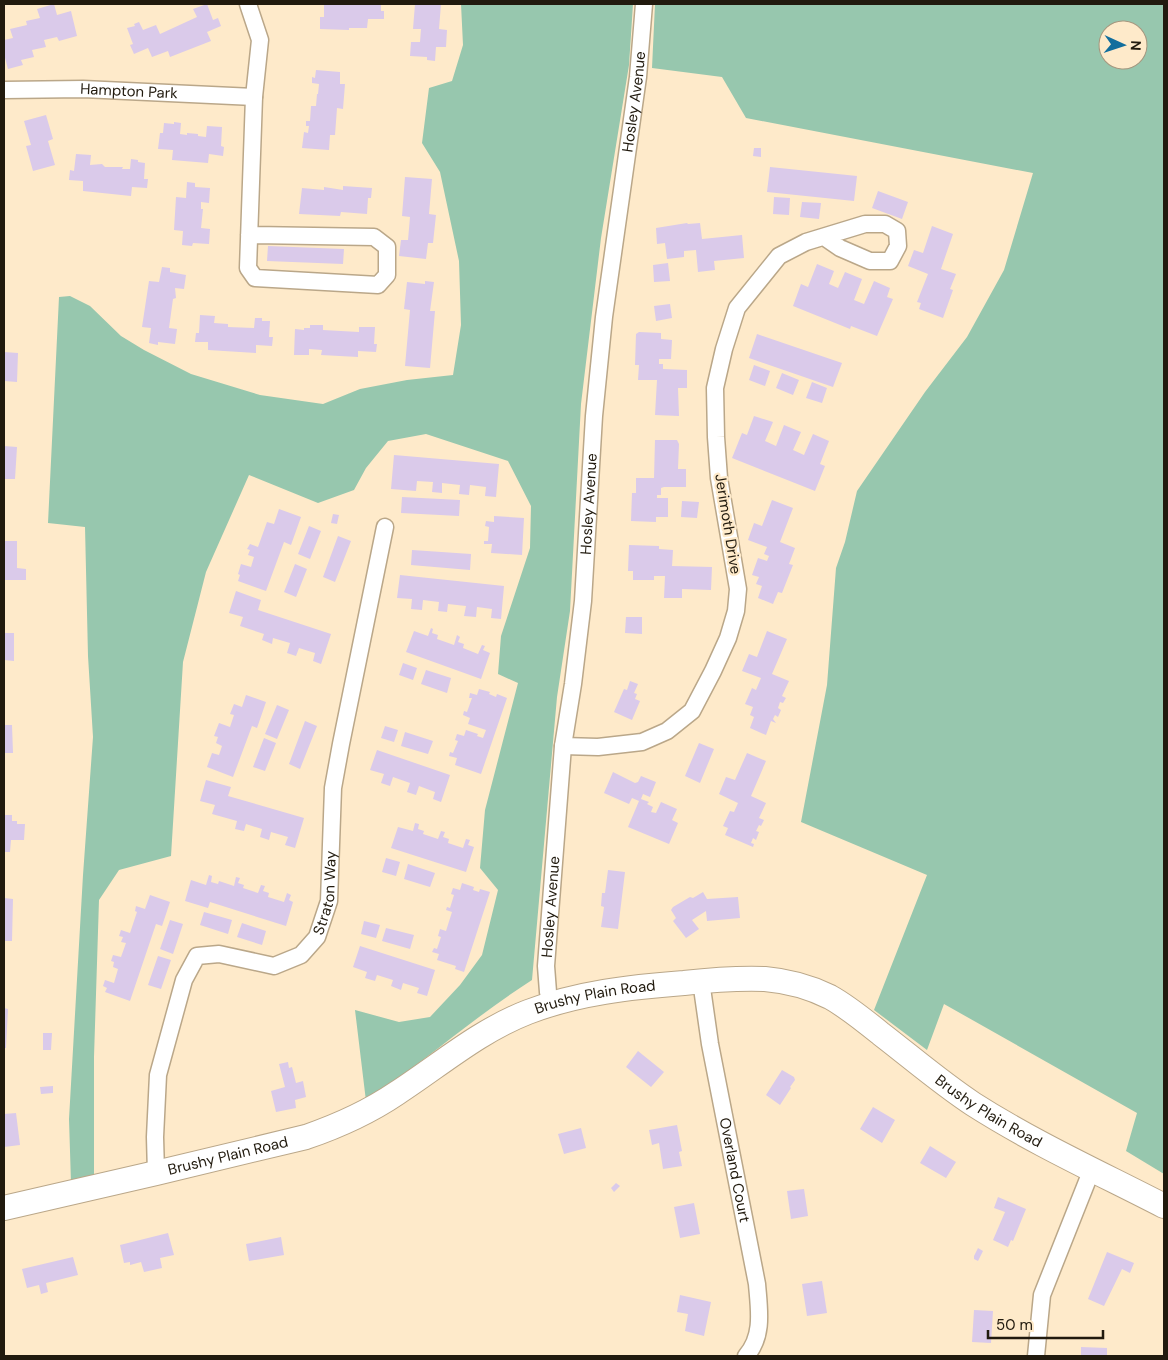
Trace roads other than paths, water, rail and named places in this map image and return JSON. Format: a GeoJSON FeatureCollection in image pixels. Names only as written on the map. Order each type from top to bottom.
{"type":"FeatureCollection","features":[{"type":"Feature","properties":{"kind":"main road","name":"Brushy Plain Road"},"geometry":{"type":"LineString","coordinates":[[4,1208],[156,1174],[306,1137],[351,1120],[398,1093],[484,1033],[509,1020],[552,1005],[607,991],[701,981],[766,979],[790,983],[823,994],[855,1014],[971,1103],[1025,1135],[1164,1206]]}},
{"type":"Feature","properties":{"kind":"street"},"geometry":{"type":"LineString","coordinates":[[248,4],[260,40],[254,97],[248,268],[255,278],[378,285],[387,275],[387,247],[374,237],[250,234]]}},
{"type":"Feature","properties":{"kind":"street","name":"Hosley Avenue"},"geometry":{"type":"LineString","coordinates":[[552,1005],[546,980],[546,966],[563,746],[583,601],[594,416],[603,326],[638,77],[644,4]]}},
{"type":"Feature","properties":{"kind":"street","name":"Hampton Park"},"geometry":{"type":"LineString","coordinates":[[4,90],[83,89],[254,97]]}},
{"type":"Feature","properties":{"kind":"street","name":"Jerimoth Drive"},"geometry":{"type":"LineString","coordinates":[[563,746],[598,747],[642,742],[667,731],[692,711],[713,671],[728,638],[736,611],[738,589],[720,478],[716,438],[715,388],[724,349],[737,308],[779,256],[806,242],[824,236]]}},
{"type":"Feature","properties":{"kind":"street","name":"Straton Way"},"geometry":{"type":"LineString","coordinates":[[156,1174],[155,1138],[158,1075],[184,980],[197,956],[219,954],[274,966],[301,955],[317,937],[329,901],[334,788],[341,744],[385,527]]}},
{"type":"Feature","properties":{"kind":"street","name":"Overland Court"},"geometry":{"type":"LineString","coordinates":[[701,981],[710,1044],[757,1284],[760,1324],[753,1349],[746,1356]]}},
{"type":"Feature","properties":{"kind":"street"},"geometry":{"type":"LineString","coordinates":[[1036,1356],[1042,1295],[1092,1169]]}}]}
